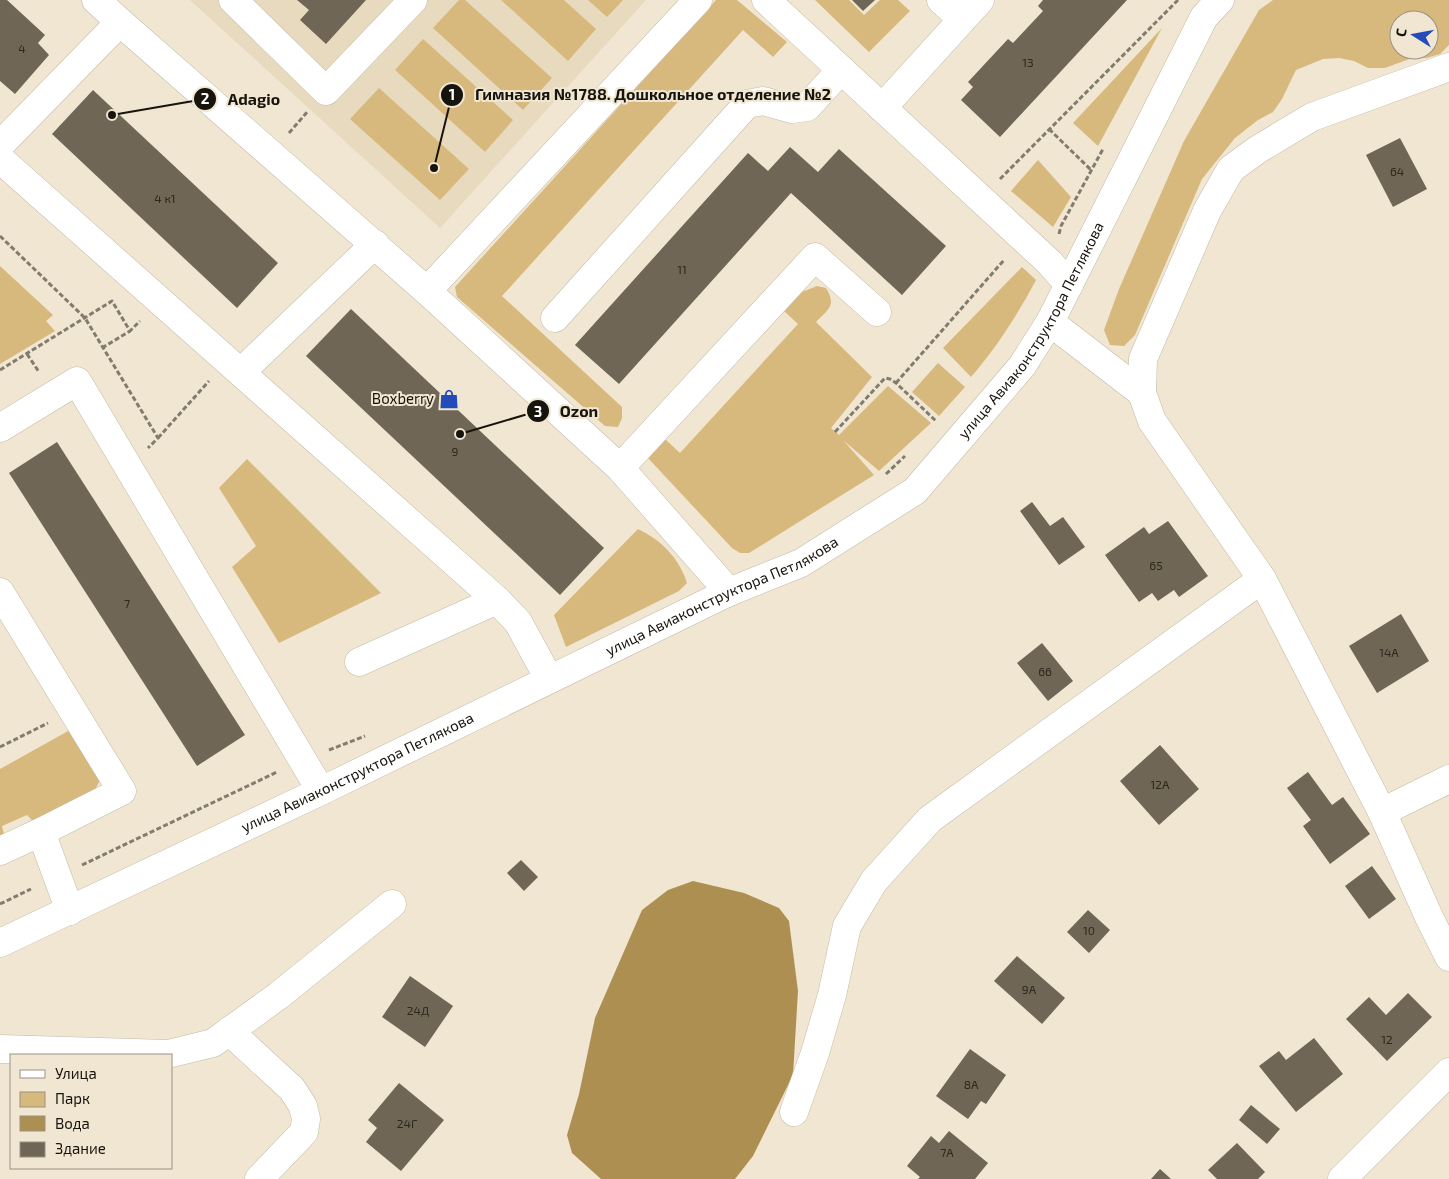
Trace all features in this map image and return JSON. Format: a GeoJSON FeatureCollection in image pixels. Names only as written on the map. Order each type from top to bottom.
{"type":"FeatureCollection","features":[{"type":"Feature","properties":{"kind":"street"},"geometry":{"type":"LineString","coordinates":[[96,0],[427,290],[620,468],[729,592]]}},
{"type":"Feature","properties":{"kind":"street"},"geometry":{"type":"LineString","coordinates":[[232,0],[326,91],[413,0]]}},
{"type":"Feature","properties":{"kind":"street"},"geometry":{"type":"LineString","coordinates":[[427,290],[698,0]]}},
{"type":"Feature","properties":{"kind":"street"},"geometry":{"type":"LineString","coordinates":[[766,0],[1050,263],[1069,285]]}},
{"type":"Feature","properties":{"kind":"street"},"geometry":{"type":"LineString","coordinates":[[882,108],[971,10],[941,0]]}},
{"type":"Feature","properties":{"kind":"street","name":"улица Авиаконструктора Петлякова"},"geometry":{"type":"LineString","coordinates":[[0,943],[321,791],[729,592],[801,563],[915,491],[1022,366],[1050,322],[1204,17],[1220,0]]}},
{"type":"Feature","properties":{"kind":"street"},"geometry":{"type":"LineString","coordinates":[[0,145],[120,22]]}},
{"type":"Feature","properties":{"kind":"street"},"geometry":{"type":"LineString","coordinates":[[1449,67],[1312,118],[1257,150],[1231,169],[1207,211],[1143,359],[1142,393],[1152,422],[1262,579],[1382,812],[1449,957]]}},
{"type":"Feature","properties":{"kind":"street"},"geometry":{"type":"LineString","coordinates":[[555,318],[748,104],[763,101],[792,109],[808,107],[841,70]]}},
{"type":"Feature","properties":{"kind":"street"},"geometry":{"type":"LineString","coordinates":[[0,159],[497,600],[518,622],[549,679]]}},
{"type":"Feature","properties":{"kind":"street"},"geometry":{"type":"LineString","coordinates":[[234,367],[375,244]]}},
{"type":"Feature","properties":{"kind":"street"},"geometry":{"type":"LineString","coordinates":[[620,468],[815,257],[877,312]]}},
{"type":"Feature","properties":{"kind":"street"},"geometry":{"type":"LineString","coordinates":[[1050,322],[1142,393]]}},
{"type":"Feature","properties":{"kind":"street"},"geometry":{"type":"LineString","coordinates":[[0,428],[77,381],[321,791]]}},
{"type":"Feature","properties":{"kind":"street"},"geometry":{"type":"LineString","coordinates":[[794,1112],[815,1053],[832,995],[847,926],[874,881],[930,819],[1262,579]]}},
{"type":"Feature","properties":{"kind":"street"},"geometry":{"type":"LineString","coordinates":[[0,592],[122,792],[0,851]]}},
{"type":"Feature","properties":{"kind":"street"},"geometry":{"type":"LineString","coordinates":[[359,662],[497,600]]}},
{"type":"Feature","properties":{"kind":"street"},"geometry":{"type":"LineString","coordinates":[[1382,812],[1449,779]]}},
{"type":"Feature","properties":{"kind":"street"},"geometry":{"type":"LineString","coordinates":[[41,832],[70,911]]}},
{"type":"Feature","properties":{"kind":"street"},"geometry":{"type":"LineString","coordinates":[[0,1050],[168,1054],[213,1043],[278,996],[392,904]]}},
{"type":"Feature","properties":{"kind":"street"},"geometry":{"type":"LineString","coordinates":[[229,1031],[292,1089],[303,1106],[306,1119],[304,1132],[259,1179]]}},
{"type":"Feature","properties":{"kind":"street"},"geometry":{"type":"LineString","coordinates":[[1342,1179],[1449,1072]]}},
{"type":"Feature","properties":{"kind":"path"},"geometry":{"type":"LineString","coordinates":[[981,199],[1178,0]]}},
{"type":"Feature","properties":{"kind":"path"},"geometry":{"type":"LineString","coordinates":[[1049,129],[1091,170]]}},
{"type":"Feature","properties":{"kind":"path"},"geometry":{"type":"LineString","coordinates":[[0,236],[85,318],[158,438]]}},
{"type":"Feature","properties":{"kind":"path"},"geometry":{"type":"LineString","coordinates":[[896,383],[1023,239]]}},
{"type":"Feature","properties":{"kind":"path"},"geometry":{"type":"LineString","coordinates":[[0,370],[112,301],[130,331]]}},
{"type":"Feature","properties":{"kind":"path"},"geometry":{"type":"LineString","coordinates":[[102,348],[130,331],[160,301]]}},
{"type":"Feature","properties":{"kind":"path"},"geometry":{"type":"LineString","coordinates":[[129,469],[158,438],[234,367]]}},
{"type":"Feature","properties":{"kind":"path"},"geometry":{"type":"LineString","coordinates":[[835,432],[885,378],[896,383],[939,425]]}},
{"type":"Feature","properties":{"kind":"path"},"geometry":{"type":"LineString","coordinates":[[0,747],[72,711]]}},
{"type":"Feature","properties":{"kind":"shaded area"},"geometry":{"type":"Polygon","coordinates":[[[190,0],[646,0],[440,228],[190,0]]]}},
{"type":"Feature","properties":{"kind":"green space"},"geometry":{"type":"Polygon","coordinates":[[[459,0],[465,0],[552,78],[523,110],[433,28],[459,0]]]}},
{"type":"Feature","properties":{"kind":"green space"},"geometry":{"type":"Polygon","coordinates":[[[501,0],[564,0],[596,29],[568,61],[501,0]]]}},
{"type":"Feature","properties":{"kind":"green space"},"geometry":{"type":"Polygon","coordinates":[[[588,0],[623,0],[607,17],[588,0]]]}},
{"type":"Feature","properties":{"kind":"green space"},"geometry":{"type":"Polygon","coordinates":[[[716,0],[737,0],[787,42],[773,57],[743,30],[502,296],[622,407],[622,418],[618,427],[605,426],[457,297],[455,287],[716,0]]]}},
{"type":"Feature","properties":{"kind":"green space"},"geometry":{"type":"Polygon","coordinates":[[[815,0],[849,0],[864,15],[880,0],[898,0],[910,11],[869,52],[815,0]]]}},
{"type":"Feature","properties":{"kind":"green space"},"geometry":{"type":"Polygon","coordinates":[[[1273,0],[1449,0],[1449,45],[1440,54],[1439,10],[1389,10],[1389,60],[1407,60],[1385,68],[1368,68],[1354,61],[1339,58],[1323,59],[1296,70],[1282,99],[1273,112],[1258,120],[1235,138],[1202,179],[1135,335],[1124,346],[1110,345],[1104,330],[1119,289],[1184,141],[1259,10],[1273,0]]]}},
{"type":"Feature","properties":{"kind":"green space"},"geometry":{"type":"Polygon","coordinates":[[[1162,28],[1098,146],[1073,123],[1162,28]]]}},
{"type":"Feature","properties":{"kind":"green space"},"geometry":{"type":"Polygon","coordinates":[[[423,39],[513,120],[485,152],[395,70],[423,39]]]}},
{"type":"Feature","properties":{"kind":"green space"},"geometry":{"type":"Polygon","coordinates":[[[379,88],[469,169],[440,200],[350,119],[379,88]]]}},
{"type":"Feature","properties":{"kind":"green space"},"geometry":{"type":"Polygon","coordinates":[[[1038,160],[1071,197],[1053,227],[1011,191],[1038,160]]]}},
{"type":"Feature","properties":{"kind":"green space"},"geometry":{"type":"Polygon","coordinates":[[[0,266],[53,315],[46,321],[55,331],[0,364],[0,266]]]}},
{"type":"Feature","properties":{"kind":"green space"},"geometry":{"type":"Polygon","coordinates":[[[1022,267],[1036,280],[990,354],[971,377],[943,348],[1022,267]]]}},
{"type":"Feature","properties":{"kind":"green space"},"geometry":{"type":"Polygon","coordinates":[[[817,286],[826,288],[831,303],[830,307],[816,322],[872,377],[831,428],[839,435],[888,386],[931,423],[879,471],[843,440],[874,475],[749,553],[740,553],[732,548],[647,457],[665,439],[680,453],[798,324],[783,310],[802,292],[817,286]]]}},
{"type":"Feature","properties":{"kind":"green space"},"geometry":{"type":"Polygon","coordinates":[[[938,363],[965,387],[939,416],[912,392],[938,363]]]}},
{"type":"Feature","properties":{"kind":"green space"},"geometry":{"type":"Polygon","coordinates":[[[247,459],[381,593],[279,643],[232,567],[256,546],[219,488],[247,459]]]}},
{"type":"Feature","properties":{"kind":"green space"},"geometry":{"type":"Polygon","coordinates":[[[638,529],[662,544],[674,558],[687,583],[679,591],[566,647],[554,615],[638,529]]]}},
{"type":"Feature","properties":{"kind":"green space"},"geometry":{"type":"Polygon","coordinates":[[[70,730],[103,770],[92,795],[34,822],[27,815],[2,826],[4,834],[0,836],[0,769],[70,730]]]}},
{"type":"Feature","properties":{"kind":"water"},"geometry":{"type":"Polygon","coordinates":[[[693,881],[744,893],[779,908],[789,921],[798,991],[793,1075],[753,1156],[735,1179],[601,1179],[572,1153],[567,1135],[579,1094],[595,1018],[642,910],[668,890],[693,881]]]}},
{"type":"Feature","properties":{"kind":"building"},"geometry":{"type":"Polygon","coordinates":[[[0,0],[7,0],[45,35],[38,43],[49,55],[15,94],[0,81],[0,0]]]}},
{"type":"Feature","properties":{"kind":"building"},"geometry":{"type":"Polygon","coordinates":[[[297,0],[366,0],[326,44],[300,20],[309,10],[297,0]]]}},
{"type":"Feature","properties":{"kind":"building"},"geometry":{"type":"Polygon","coordinates":[[[852,0],[875,0],[863,11],[852,0]]]}},
{"type":"Feature","properties":{"kind":"building"},"geometry":{"type":"Polygon","coordinates":[[[1043,0],[1127,0],[1000,137],[961,100],[973,87],[968,82],[1008,39],[1013,43],[1043,11],[1038,6],[1043,0]]]}},
{"type":"Feature","properties":{"kind":"building"},"geometry":{"type":"Polygon","coordinates":[[[93,90],[278,263],[237,308],[52,134],[93,90]]]}},
{"type":"Feature","properties":{"kind":"building"},"geometry":{"type":"Polygon","coordinates":[[[1400,138],[1427,189],[1393,207],[1366,155],[1400,138]]]}},
{"type":"Feature","properties":{"kind":"building"},"geometry":{"type":"Polygon","coordinates":[[[790,147],[818,172],[839,149],[946,246],[902,295],[791,193],[619,384],[575,345],[748,153],[768,171],[790,147]]]}},
{"type":"Feature","properties":{"kind":"building"},"geometry":{"type":"Polygon","coordinates":[[[351,309],[604,548],[560,595],[306,356],[351,309]]]}},
{"type":"Feature","properties":{"kind":"building"},"geometry":{"type":"Polygon","coordinates":[[[57,442],[245,735],[197,766],[9,473],[57,442]]]}},
{"type":"Feature","properties":{"kind":"building"},"geometry":{"type":"Polygon","coordinates":[[[1032,502],[1050,526],[1063,517],[1085,547],[1059,565],[1020,511],[1032,502]]]}},
{"type":"Feature","properties":{"kind":"building"},"geometry":{"type":"Polygon","coordinates":[[[1168,521],[1208,576],[1179,597],[1174,590],[1158,601],[1152,593],[1139,602],[1105,555],[1144,527],[1149,534],[1168,521]]]}},
{"type":"Feature","properties":{"kind":"building"},"geometry":{"type":"Polygon","coordinates":[[[1401,614],[1429,661],[1377,693],[1349,646],[1401,614]]]}},
{"type":"Feature","properties":{"kind":"building"},"geometry":{"type":"Polygon","coordinates":[[[1042,643],[1073,681],[1048,701],[1017,663],[1042,643]]]}},
{"type":"Feature","properties":{"kind":"building"},"geometry":{"type":"Polygon","coordinates":[[[1160,745],[1199,789],[1159,825],[1120,781],[1160,745]]]}},
{"type":"Feature","properties":{"kind":"building"},"geometry":{"type":"Polygon","coordinates":[[[1308,772],[1332,805],[1343,797],[1370,834],[1330,864],[1303,826],[1311,820],[1287,788],[1308,772]]]}},
{"type":"Feature","properties":{"kind":"building"},"geometry":{"type":"Polygon","coordinates":[[[521,860],[538,877],[524,891],[507,873],[521,860]]]}},
{"type":"Feature","properties":{"kind":"building"},"geometry":{"type":"Polygon","coordinates":[[[1372,866],[1396,899],[1369,919],[1345,886],[1372,866]]]}},
{"type":"Feature","properties":{"kind":"building"},"geometry":{"type":"Polygon","coordinates":[[[1088,910],[1110,930],[1089,953],[1067,932],[1088,910]]]}},
{"type":"Feature","properties":{"kind":"building"},"geometry":{"type":"Polygon","coordinates":[[[1017,956],[1065,998],[1042,1024],[994,981],[1017,956]]]}},
{"type":"Feature","properties":{"kind":"building"},"geometry":{"type":"Polygon","coordinates":[[[410,976],[453,1006],[425,1047],[382,1017],[410,976]]]}},
{"type":"Feature","properties":{"kind":"building"},"geometry":{"type":"Polygon","coordinates":[[[1408,993],[1432,1017],[1387,1061],[1346,1019],[1369,997],[1386,1015],[1408,993]]]}},
{"type":"Feature","properties":{"kind":"building"},"geometry":{"type":"Polygon","coordinates":[[[1314,1038],[1343,1074],[1296,1112],[1259,1066],[1279,1051],[1286,1060],[1314,1038]]]}},
{"type":"Feature","properties":{"kind":"building"},"geometry":{"type":"Polygon","coordinates":[[[970,1049],[1006,1075],[986,1104],[981,1101],[968,1119],[936,1096],[970,1049]]]}},
{"type":"Feature","properties":{"kind":"building"},"geometry":{"type":"Polygon","coordinates":[[[399,1083],[444,1120],[401,1171],[366,1142],[377,1128],[368,1120],[399,1083]]]}},
{"type":"Feature","properties":{"kind":"building"},"geometry":{"type":"Polygon","coordinates":[[[1251,1105],[1280,1129],[1267,1144],[1239,1120],[1251,1105]]]}},
{"type":"Feature","properties":{"kind":"building"},"geometry":{"type":"Polygon","coordinates":[[[949,1131],[988,1163],[975,1179],[918,1179],[920,1177],[907,1166],[931,1136],[939,1143],[949,1131]]]}},
{"type":"Feature","properties":{"kind":"building"},"geometry":{"type":"Polygon","coordinates":[[[1237,1143],[1265,1172],[1258,1179],[1217,1179],[1208,1170],[1237,1143]]]}},
{"type":"Feature","properties":{"kind":"building"},"geometry":{"type":"Polygon","coordinates":[[[1160,1169],[1171,1179],[1151,1179],[1160,1169]]]}},
{"type":"Feature","properties":{"kind":"place","name":"Adagio"},"geometry":{"type":"Point","coordinates":[112,115]}},
{"type":"Feature","properties":{"kind":"place","name":"Гимназия №1788. Дошкольное отделение №2"},"geometry":{"type":"Point","coordinates":[434,168]}},
{"type":"Feature","properties":{"kind":"place","name":"Boxberry"},"geometry":{"type":"Point","coordinates":[449,399]}},
{"type":"Feature","properties":{"kind":"place","name":"Ozon"},"geometry":{"type":"Point","coordinates":[460,434]}}]}
